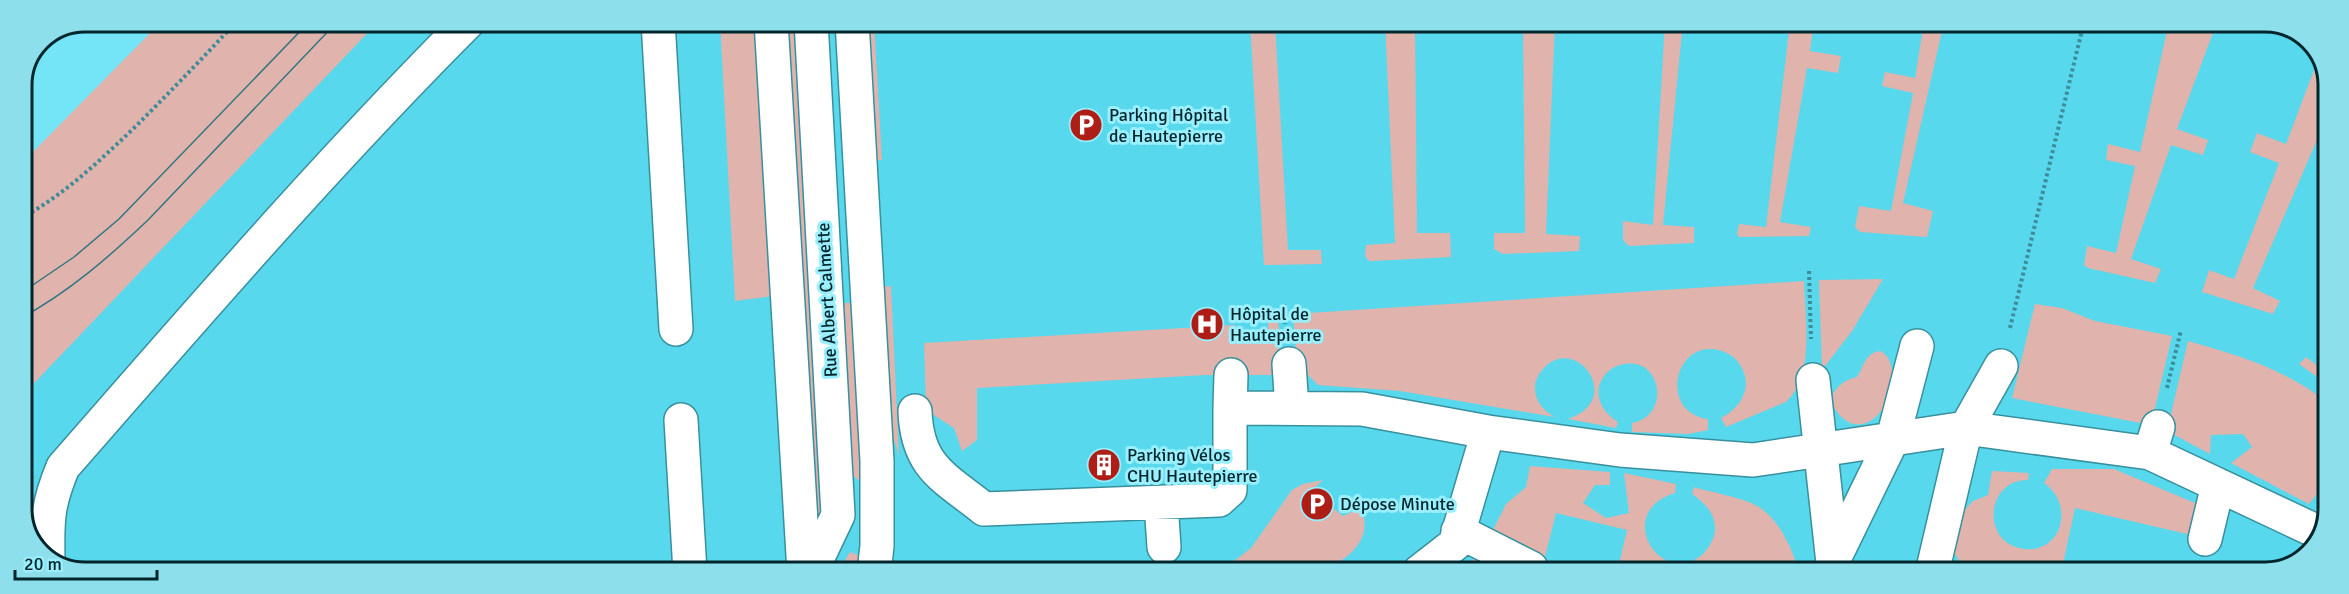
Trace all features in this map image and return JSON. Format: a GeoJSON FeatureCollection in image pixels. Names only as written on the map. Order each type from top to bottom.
{"type":"FeatureCollection","features":[{"type":"Feature","properties":{"kind":"street"},"geometry":{"type":"LineString","coordinates":[[48,547],[47,524],[51,496],[63,467],[297,201],[405,85],[458,32]]}},
{"type":"Feature","properties":{"kind":"street"},"geometry":{"type":"LineString","coordinates":[[659,32],[676,329]]}},
{"type":"Feature","properties":{"kind":"street"},"geometry":{"type":"LineString","coordinates":[[772,32],[803,562]]}},
{"type":"Feature","properties":{"kind":"street","name":"Rue Albert Calmette"},"geometry":{"type":"LineString","coordinates":[[812,32],[838,515],[816,562]]}},
{"type":"Feature","properties":{"kind":"street"},"geometry":{"type":"LineString","coordinates":[[853,32],[877,461],[875,562]]}},
{"type":"Feature","properties":{"kind":"street"},"geometry":{"type":"LineString","coordinates":[[824,234],[865,230]]}},
{"type":"Feature","properties":{"kind":"street"},"geometry":{"type":"LineString","coordinates":[[1835,562],[1893,438],[1917,346]]}},
{"type":"Feature","properties":{"kind":"street"},"geometry":{"type":"LineString","coordinates":[[1289,364],[1292,408]]}},
{"type":"Feature","properties":{"kind":"street"},"geometry":{"type":"LineString","coordinates":[[1935,562],[1966,428],[2001,366]]}},
{"type":"Feature","properties":{"kind":"street"},"geometry":{"type":"LineString","coordinates":[[915,411],[916,430],[921,449],[931,467],[980,514],[1219,500],[1230,490],[1231,375]]}},
{"type":"Feature","properties":{"kind":"street"},"geometry":{"type":"LineString","coordinates":[[1813,380],[1832,562]]}},
{"type":"Feature","properties":{"kind":"street"},"geometry":{"type":"LineString","coordinates":[[1230,408],[1362,409],[1488,432],[1620,450],[1753,460],[1966,428],[2154,440],[2218,485],[2313,530]]}},
{"type":"Feature","properties":{"kind":"street"},"geometry":{"type":"LineString","coordinates":[[681,420],[689,562]]}},
{"type":"Feature","properties":{"kind":"street"},"geometry":{"type":"LineString","coordinates":[[1437,562],[1455,544],[1488,432]]}},
{"type":"Feature","properties":{"kind":"street"},"geometry":{"type":"LineString","coordinates":[[2205,539],[2218,485]]}},
{"type":"Feature","properties":{"kind":"street"},"geometry":{"type":"LineString","coordinates":[[1161,502],[1164,547]]}},
{"type":"Feature","properties":{"kind":"street"},"geometry":{"type":"LineString","coordinates":[[1458,531],[1519,562]]}},
{"type":"Feature","properties":{"kind":"path"},"geometry":{"type":"LineString","coordinates":[[32,211],[69,186],[106,155],[169,94],[227,32]]}},
{"type":"Feature","properties":{"kind":"path"},"geometry":{"type":"LineString","coordinates":[[2001,366],[2082,32]]}},
{"type":"Feature","properties":{"kind":"path"},"geometry":{"type":"LineString","coordinates":[[1809,271],[1813,380]]}},
{"type":"Feature","properties":{"kind":"path"},"geometry":{"type":"LineString","coordinates":[[2154,440],[2181,330]]}},
{"type":"Feature","properties":{"kind":"shaded area"},"geometry":{"type":"Polygon","coordinates":[[[151,32],[369,32],[32,385],[32,153],[151,32]]]}},
{"type":"Feature","properties":{"kind":"shaded area","name":"Hôpital de Hautepierre"},"geometry":{"type":"Polygon","coordinates":[[[365,32],[2264,32],[2285,36],[2299,45],[2309,55],[2317,81],[2318,509],[2313,530],[2307,542],[2291,555],[2275,561],[85,562],[68,560],[50,549],[40,539],[33,520],[32,384],[365,32]]]}},
{"type":"Feature","properties":{"kind":"shaded area"},"geometry":{"type":"Polygon","coordinates":[[[721,32],[757,32],[773,296],[735,301],[721,32]]]}},
{"type":"Feature","properties":{"kind":"shaded area"},"geometry":{"type":"Polygon","coordinates":[[[784,32],[798,32],[824,501],[821,515],[816,516],[784,32]]]}},
{"type":"Feature","properties":{"kind":"shaded area"},"geometry":{"type":"Polygon","coordinates":[[[867,32],[875,32],[882,160],[875,160],[867,32]]]}},
{"type":"Feature","properties":{"kind":"shaded area"},"geometry":{"type":"Polygon","coordinates":[[[1251,32],[1276,32],[1288,250],[1321,250],[1322,264],[1264,265],[1251,32]]]}},
{"type":"Feature","properties":{"kind":"shaded area"},"geometry":{"type":"Polygon","coordinates":[[[1385,32],[1415,32],[1417,233],[1450,233],[1451,257],[1369,261],[1365,256],[1366,245],[1395,243],[1385,32]]]}},
{"type":"Feature","properties":{"kind":"shaded area"},"geometry":{"type":"Polygon","coordinates":[[[1523,32],[1555,32],[1546,234],[1580,236],[1579,251],[1503,254],[1494,249],[1494,233],[1525,233],[1523,32]]]}},
{"type":"Feature","properties":{"kind":"shaded area"},"geometry":{"type":"Polygon","coordinates":[[[1664,32],[1682,32],[1663,225],[1694,227],[1694,243],[1629,246],[1623,240],[1623,221],[1653,225],[1664,32]]]}},
{"type":"Feature","properties":{"kind":"shaded area"},"geometry":{"type":"Polygon","coordinates":[[[1789,32],[1813,32],[1810,51],[1841,56],[1838,73],[1807,68],[1780,222],[1811,227],[1809,236],[1739,237],[1737,234],[1739,224],[1766,227],[1789,32]]]}},
{"type":"Feature","properties":{"kind":"shaded area"},"geometry":{"type":"Polygon","coordinates":[[[1922,32],[1942,32],[1903,203],[1933,211],[1927,237],[1860,232],[1855,227],[1859,206],[1891,211],[1913,93],[1882,86],[1885,72],[1915,78],[1922,32]]]}},
{"type":"Feature","properties":{"kind":"shaded area"},"geometry":{"type":"Polygon","coordinates":[[[2167,32],[2213,32],[2177,129],[2208,140],[2203,155],[2171,145],[2131,259],[2161,269],[2155,283],[2088,268],[2084,265],[2087,246],[2116,253],[2135,166],[2106,160],[2108,144],[2140,152],[2167,32]]]}},
{"type":"Feature","properties":{"kind":"shaded area"},"geometry":{"type":"Polygon","coordinates":[[[2314,69],[2317,81],[2317,140],[2253,288],[2280,301],[2273,314],[2202,292],[2209,270],[2234,279],[2279,163],[2250,152],[2257,133],[2286,144],[2314,69]]]}},
{"type":"Feature","properties":{"kind":"shaded area"},"geometry":{"type":"Polygon","coordinates":[[[1883,279],[1852,331],[1822,370],[1819,280],[1883,279]]]}},
{"type":"Feature","properties":{"kind":"shaded area"},"geometry":{"type":"Polygon","coordinates":[[[1804,281],[1805,362],[1795,391],[1786,402],[1726,427],[1721,418],[1734,408],[1743,396],[1746,381],[1744,373],[1735,358],[1722,351],[1706,349],[1693,354],[1683,364],[1678,377],[1678,390],[1682,403],[1692,413],[1708,419],[1708,430],[1689,434],[1632,432],[1632,423],[1644,418],[1652,410],[1657,400],[1654,378],[1638,365],[1616,366],[1601,381],[1598,395],[1607,413],[1618,422],[1616,428],[1568,419],[1585,410],[1593,398],[1594,386],[1590,374],[1581,364],[1570,359],[1558,359],[1545,367],[1536,381],[1535,392],[1538,401],[1543,409],[1555,417],[1400,391],[1318,385],[1297,364],[1293,314],[1804,281]]]}},
{"type":"Feature","properties":{"kind":"shaded area"},"geometry":{"type":"Polygon","coordinates":[[[891,286],[899,456],[891,430],[882,287],[891,286]]]}},
{"type":"Feature","properties":{"kind":"shaded area"},"geometry":{"type":"Polygon","coordinates":[[[839,303],[858,303],[862,484],[852,474],[839,303]]]}},
{"type":"Feature","properties":{"kind":"shaded area"},"geometry":{"type":"Polygon","coordinates":[[[2035,304],[2062,308],[2095,321],[2172,336],[2151,425],[2012,398],[2035,304]]]}},
{"type":"Feature","properties":{"kind":"shaded area"},"geometry":{"type":"Polygon","coordinates":[[[1278,314],[1281,375],[1205,375],[977,388],[977,440],[962,451],[954,428],[926,410],[924,343],[1235,325],[1236,337],[1268,335],[1268,317],[1278,314]]]}},
{"type":"Feature","properties":{"kind":"shaded area"},"geometry":{"type":"Polygon","coordinates":[[[2188,341],[2261,364],[2318,395],[2317,494],[2309,504],[2231,463],[2252,447],[2243,434],[2211,435],[2210,454],[2167,431],[2188,341]]]}},
{"type":"Feature","properties":{"kind":"shaded area"},"geometry":{"type":"Polygon","coordinates":[[[1880,351],[1886,355],[1892,369],[1889,396],[1875,418],[1860,424],[1853,424],[1840,415],[1830,399],[1840,385],[1857,377],[1871,354],[1880,351]]]}},
{"type":"Feature","properties":{"kind":"shaded area"},"geometry":{"type":"Polygon","coordinates":[[[2306,357],[2318,366],[2318,377],[2299,364],[2306,357]]]}},
{"type":"Feature","properties":{"kind":"shaded area"},"geometry":{"type":"Polygon","coordinates":[[[1530,466],[1610,472],[1610,485],[1595,485],[1583,503],[1606,518],[1629,513],[1624,473],[1676,484],[1675,493],[1656,503],[1647,515],[1645,530],[1650,544],[1659,555],[1672,562],[1620,562],[1627,530],[1556,513],[1544,561],[1491,534],[1506,504],[1526,487],[1530,466]]]}},
{"type":"Feature","properties":{"kind":"shaded area"},"geometry":{"type":"Polygon","coordinates":[[[2052,469],[2114,469],[2207,508],[2200,537],[2075,508],[2063,562],[1960,562],[1953,550],[1956,519],[1973,501],[1988,495],[1992,471],[2029,473],[2028,480],[2015,482],[2004,489],[1997,498],[1994,522],[1998,533],[2007,542],[2019,548],[2033,549],[2045,545],[2054,538],[2059,528],[2060,504],[2054,493],[2044,483],[2052,469]]]}},
{"type":"Feature","properties":{"kind":"shaded area"},"geometry":{"type":"Polygon","coordinates":[[[1323,480],[1311,491],[1343,516],[1361,508],[1364,526],[1359,543],[1347,556],[1337,562],[1233,562],[1251,548],[1292,490],[1303,484],[1323,480]]]}},
{"type":"Feature","properties":{"kind":"shaded area"},"geometry":{"type":"Polygon","coordinates":[[[1694,487],[1751,503],[1765,511],[1784,535],[1795,562],[1688,562],[1702,555],[1710,544],[1715,525],[1712,514],[1692,494],[1694,487]]]}},
{"type":"Feature","properties":{"kind":"shaded area"},"geometry":{"type":"Polygon","coordinates":[[[850,552],[860,556],[861,562],[844,562],[850,552]]]}},
{"type":"Feature","properties":{"kind":"shaded area"},"geometry":{"type":"Polygon","coordinates":[[[1479,556],[1485,562],[1469,562],[1479,556]]]}},
{"type":"Feature","properties":{"kind":"tram line"},"geometry":{"type":"LineString","coordinates":[[32,286],[74,257],[119,219],[299,32]]}},
{"type":"Feature","properties":{"kind":"tram line"},"geometry":{"type":"LineString","coordinates":[[32,312],[72,285],[148,220],[327,32]]}},
{"type":"Feature","properties":{"kind":"place","name":"Parking Hôpital de Hautepierre"},"geometry":{"type":"Point","coordinates":[1086,125]}},
{"type":"Feature","properties":{"kind":"place","name":"Hôpital de Hautepierre"},"geometry":{"type":"Point","coordinates":[1207,324]}},
{"type":"Feature","properties":{"kind":"place","name":"Parking Vélos CHU Hautepierre"},"geometry":{"type":"Point","coordinates":[1104,465]}},
{"type":"Feature","properties":{"kind":"place","name":"Dépose Minute"},"geometry":{"type":"Point","coordinates":[1317,504]}}]}
